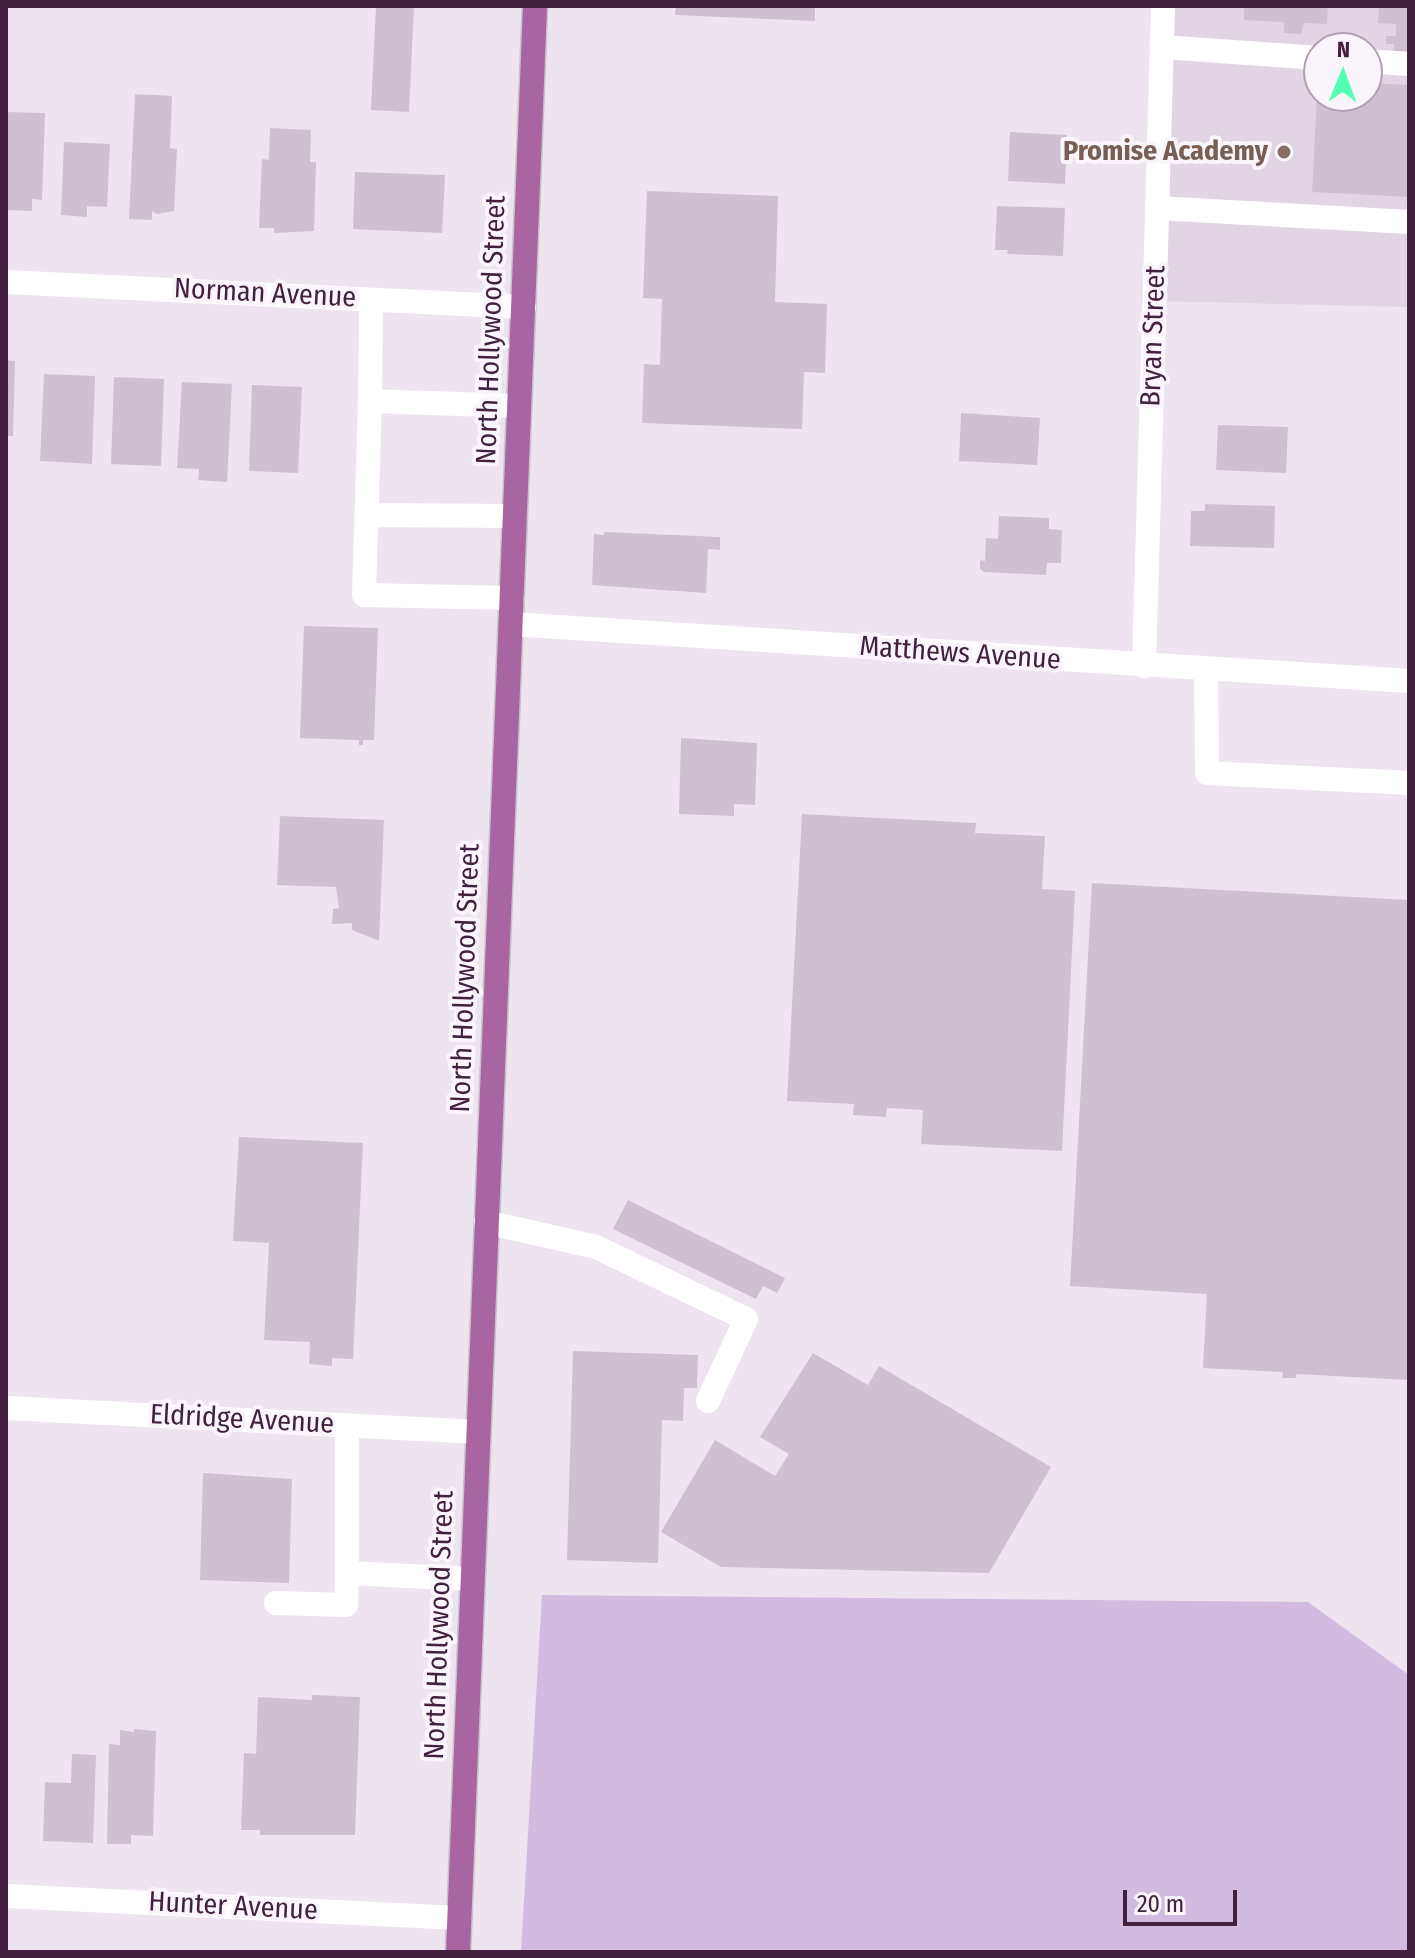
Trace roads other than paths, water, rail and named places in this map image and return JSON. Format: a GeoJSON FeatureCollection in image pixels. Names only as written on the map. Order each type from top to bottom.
{"type":"FeatureCollection","features":[{"type":"Feature","properties":{"kind":"main road","name":"North Hollywood Street"},"geometry":{"type":"LineString","coordinates":[[458,1952],[535,6]]}},
{"type":"Feature","properties":{"kind":"street","name":"Bryan Street"},"geometry":{"type":"LineString","coordinates":[[1144,666],[1163,6]]}},
{"type":"Feature","properties":{"kind":"street"},"geometry":{"type":"LineString","coordinates":[[1162,47],[1303,57]]}},
{"type":"Feature","properties":{"kind":"street"},"geometry":{"type":"LineString","coordinates":[[1383,62],[1409,64]]}},
{"type":"Feature","properties":{"kind":"street"},"geometry":{"type":"LineString","coordinates":[[1157,208],[1409,222]]}},
{"type":"Feature","properties":{"kind":"street","name":"Norman Avenue"},"geometry":{"type":"LineString","coordinates":[[6,282],[524,307]]}},
{"type":"Feature","properties":{"kind":"street"},"geometry":{"type":"LineString","coordinates":[[371,300],[364,595],[512,598]]}},
{"type":"Feature","properties":{"kind":"street"},"geometry":{"type":"LineString","coordinates":[[370,401],[519,406]]}},
{"type":"Feature","properties":{"kind":"street"},"geometry":{"type":"LineString","coordinates":[[366,515],[515,516]]}},
{"type":"Feature","properties":{"kind":"street","name":"Matthews Avenue"},"geometry":{"type":"LineString","coordinates":[[511,624],[1409,681]]}},
{"type":"Feature","properties":{"kind":"street"},"geometry":{"type":"LineString","coordinates":[[1206,670],[1207,773],[1409,783]]}},
{"type":"Feature","properties":{"kind":"street"},"geometry":{"type":"LineString","coordinates":[[486,1222],[596,1247],[746,1319],[708,1401]]}},
{"type":"Feature","properties":{"kind":"street","name":"Eldridge Avenue"},"geometry":{"type":"LineString","coordinates":[[6,1408],[478,1432]]}},
{"type":"Feature","properties":{"kind":"street"},"geometry":{"type":"LineString","coordinates":[[276,1603],[346,1605],[347,1426]]}},
{"type":"Feature","properties":{"kind":"street"},"geometry":{"type":"LineString","coordinates":[[347,1573],[471,1579]]}},
{"type":"Feature","properties":{"kind":"street","name":"Hunter Avenue"},"geometry":{"type":"LineString","coordinates":[[6,1896],[459,1918]]}},
{"type":"Feature","properties":{"kind":"place","name":"Promise Academy"},"geometry":{"type":"Point","coordinates":[1284,152]}}]}
